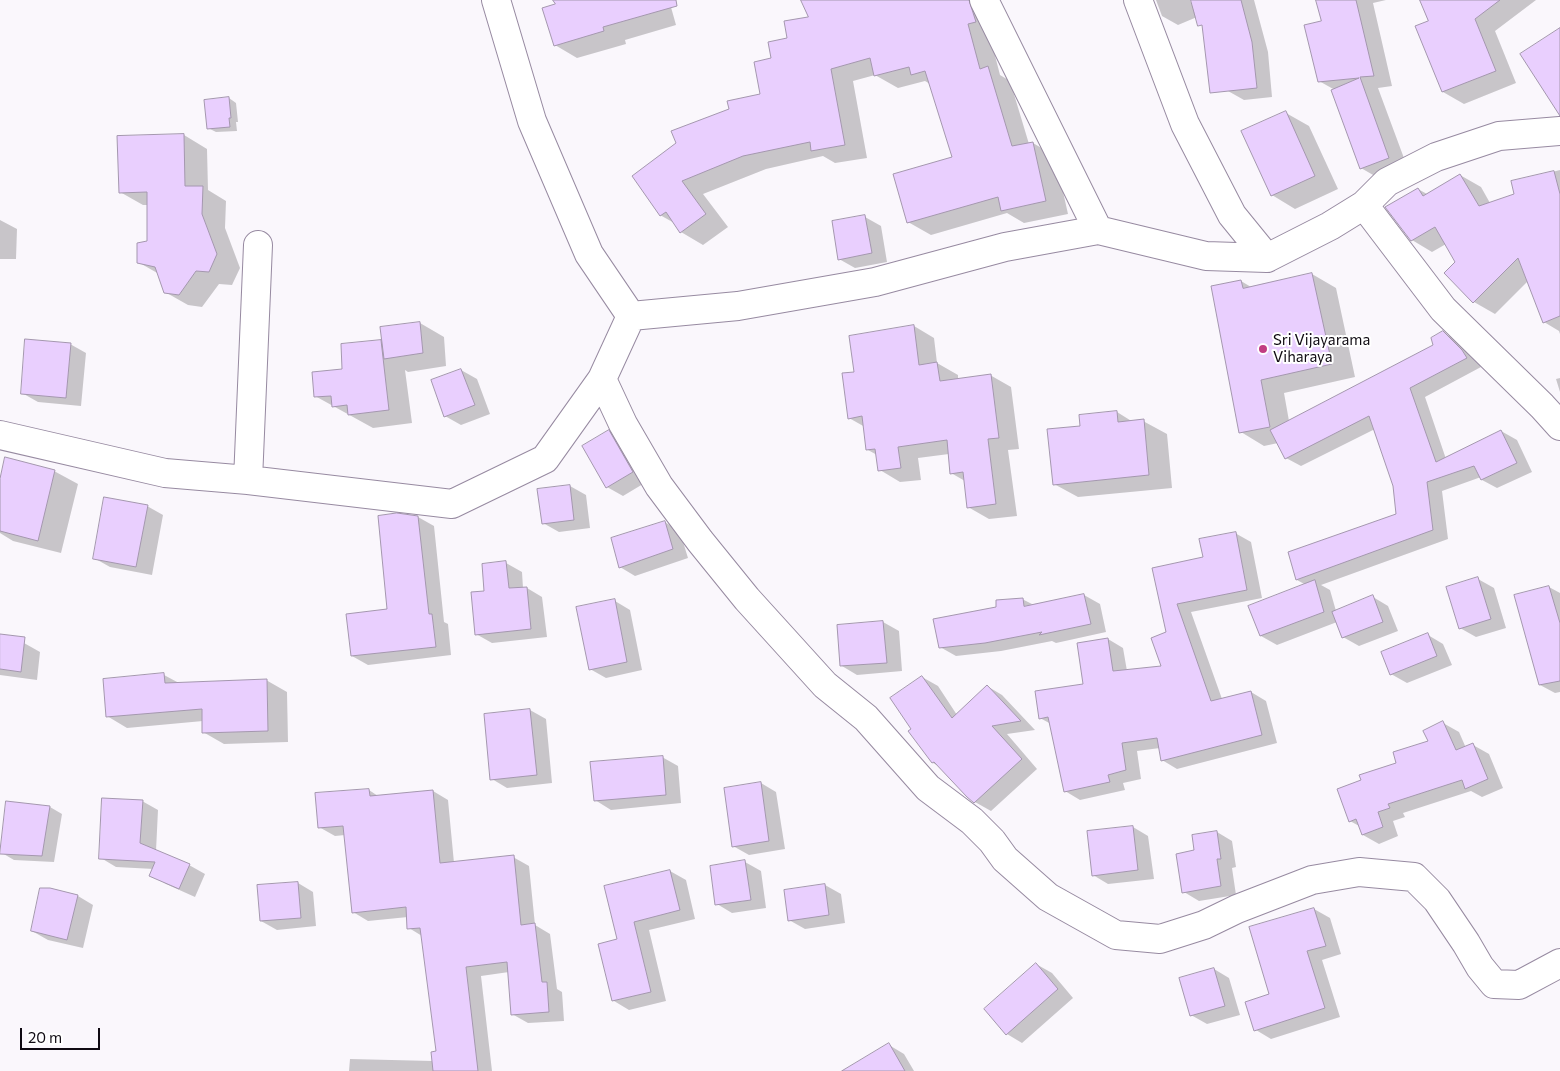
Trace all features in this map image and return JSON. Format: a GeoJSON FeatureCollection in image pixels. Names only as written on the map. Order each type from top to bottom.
{"type":"FeatureCollection","features":[{"type":"Feature","properties":{"kind":"street"},"geometry":{"type":"LineString","coordinates":[[496,0],[532,121],[589,254],[631,316]]}},
{"type":"Feature","properties":{"kind":"street"},"geometry":{"type":"LineString","coordinates":[[984,0],[1098,230]]}},
{"type":"Feature","properties":{"kind":"street"},"geometry":{"type":"LineString","coordinates":[[1138,0],[1185,124],[1232,215],[1267,258]]}},
{"type":"Feature","properties":{"kind":"street"},"geometry":{"type":"LineString","coordinates":[[631,316],[738,306],[875,282],[1004,247],[1098,230],[1206,256],[1267,258],[1330,226],[1364,205],[1387,182],[1436,157],[1499,136],[1560,131]]}},
{"type":"Feature","properties":{"kind":"street"},"geometry":{"type":"LineString","coordinates":[[1364,205],[1443,309],[1560,426]]}},
{"type":"Feature","properties":{"kind":"street"},"geometry":{"type":"LineString","coordinates":[[248,480],[258,245]]}},
{"type":"Feature","properties":{"kind":"street"},"geometry":{"type":"LineString","coordinates":[[0,435],[165,473],[248,480],[452,504],[545,459],[602,379],[631,316]]}},
{"type":"Feature","properties":{"kind":"street"},"geometry":{"type":"LineString","coordinates":[[602,379],[631,439],[659,486],[747,599],[825,685],[866,718],[928,788],[972,821],[992,841],[1004,859],[1048,897],[1116,935],[1160,939],[1204,924],[1312,880],[1359,872],[1414,877],[1437,900],[1480,967],[1494,984],[1519,985],[1560,963]]}},
{"type":"Feature","properties":{"kind":"building"},"geometry":{"type":"Polygon","coordinates":[[[553,0],[676,0],[677,6],[603,27],[604,31],[554,46],[542,8],[555,4],[553,0]]]}},
{"type":"Feature","properties":{"kind":"building"},"geometry":{"type":"Polygon","coordinates":[[[801,0],[969,0],[976,22],[968,24],[980,69],[988,66],[1012,146],[1033,142],[1046,201],[1001,211],[998,197],[907,223],[893,174],[952,157],[925,71],[911,75],[909,67],[874,76],[870,58],[831,69],[845,145],[811,151],[810,142],[743,156],[682,181],[706,214],[680,233],[666,212],[660,216],[632,176],[676,143],[671,131],[729,109],[727,101],[760,94],[754,62],[771,58],[768,42],[787,38],[784,21],[808,17],[801,0]]]}},
{"type":"Feature","properties":{"kind":"building"},"geometry":{"type":"Polygon","coordinates":[[[1191,0],[1241,0],[1252,42],[1257,88],[1210,93],[1202,25],[1198,26],[1191,0]]]}},
{"type":"Feature","properties":{"kind":"building"},"geometry":{"type":"Polygon","coordinates":[[[1316,0],[1356,0],[1374,76],[1360,77],[1389,158],[1360,169],[1331,90],[1359,78],[1318,82],[1304,25],[1321,21],[1316,0]]]}},
{"type":"Feature","properties":{"kind":"building"},"geometry":{"type":"Polygon","coordinates":[[[1420,0],[1500,0],[1475,19],[1496,71],[1442,92],[1415,26],[1428,21],[1420,0]]]}},
{"type":"Feature","properties":{"kind":"building"},"geometry":{"type":"Polygon","coordinates":[[[1560,28],[1560,116],[1520,54],[1560,28]]]}},
{"type":"Feature","properties":{"kind":"building"},"geometry":{"type":"Polygon","coordinates":[[[229,97],[230,127],[207,129],[204,100],[229,97]]]}},
{"type":"Feature","properties":{"kind":"building"},"geometry":{"type":"Polygon","coordinates":[[[1286,111],[1315,176],[1271,196],[1241,131],[1286,111]]]}},
{"type":"Feature","properties":{"kind":"building"},"geometry":{"type":"Polygon","coordinates":[[[184,134],[185,186],[203,186],[202,214],[217,254],[209,272],[196,271],[179,295],[164,293],[155,267],[137,263],[137,243],[147,241],[147,192],[119,193],[117,136],[184,134]]]}},
{"type":"Feature","properties":{"kind":"building"},"geometry":{"type":"Polygon","coordinates":[[[1554,171],[1560,194],[1560,316],[1543,323],[1518,258],[1473,303],[1444,273],[1455,262],[1435,227],[1411,241],[1385,207],[1418,188],[1423,196],[1460,174],[1479,206],[1514,194],[1511,181],[1554,171]]]}},
{"type":"Feature","properties":{"kind":"building"},"geometry":{"type":"Polygon","coordinates":[[[865,215],[872,253],[838,260],[832,221],[865,215]]]}},
{"type":"Feature","properties":{"kind":"building"},"geometry":{"type":"Polygon","coordinates":[[[1312,273],[1332,364],[1261,380],[1270,427],[1239,433],[1211,286],[1241,280],[1243,288],[1312,273]]]}},
{"type":"Feature","properties":{"kind":"building"},"geometry":{"type":"Polygon","coordinates":[[[420,322],[423,353],[384,359],[380,327],[420,322]]]}},
{"type":"Feature","properties":{"kind":"building"},"geometry":{"type":"Polygon","coordinates":[[[914,325],[919,365],[937,362],[940,381],[991,374],[999,438],[988,439],[996,504],[967,508],[963,472],[950,474],[947,440],[898,447],[901,468],[878,471],[875,449],[866,450],[862,416],[848,419],[842,373],[854,372],[849,336],[914,325]]]}},
{"type":"Feature","properties":{"kind":"building"},"geometry":{"type":"Polygon","coordinates":[[[1443,331],[1462,350],[1467,358],[1410,388],[1436,462],[1501,430],[1517,463],[1481,480],[1474,466],[1427,482],[1433,530],[1296,580],[1288,552],[1396,514],[1393,486],[1369,416],[1285,459],[1270,430],[1433,345],[1431,338],[1443,331]]]}},
{"type":"Feature","properties":{"kind":"building"},"geometry":{"type":"Polygon","coordinates":[[[25,339],[71,343],[66,398],[21,394],[25,339]]]}},
{"type":"Feature","properties":{"kind":"building"},"geometry":{"type":"Polygon","coordinates":[[[381,340],[389,410],[348,415],[347,405],[332,407],[331,396],[314,397],[312,372],[342,369],[341,344],[381,340]]]}},
{"type":"Feature","properties":{"kind":"building"},"geometry":{"type":"Polygon","coordinates":[[[461,369],[475,405],[444,417],[431,380],[461,369]]]}},
{"type":"Feature","properties":{"kind":"building"},"geometry":{"type":"Polygon","coordinates":[[[1117,411],[1118,422],[1144,419],[1149,475],[1053,485],[1047,429],[1080,426],[1079,415],[1117,411]]]}},
{"type":"Feature","properties":{"kind":"building"},"geometry":{"type":"Polygon","coordinates":[[[609,430],[633,472],[606,488],[582,446],[609,430]]]}},
{"type":"Feature","properties":{"kind":"building"},"geometry":{"type":"Polygon","coordinates":[[[5,457],[55,470],[38,541],[0,531],[0,479],[5,457]]]}},
{"type":"Feature","properties":{"kind":"building"},"geometry":{"type":"Polygon","coordinates":[[[570,485],[574,520],[542,524],[537,489],[570,485]]]}},
{"type":"Feature","properties":{"kind":"building"},"geometry":{"type":"Polygon","coordinates":[[[104,497],[148,505],[136,567],[93,559],[104,497]]]}},
{"type":"Feature","properties":{"kind":"building"},"geometry":{"type":"Polygon","coordinates":[[[397,513],[418,516],[429,614],[432,614],[436,647],[351,656],[346,614],[387,609],[378,516],[397,513]]]}},
{"type":"Feature","properties":{"kind":"building"},"geometry":{"type":"Polygon","coordinates":[[[665,521],[673,549],[619,568],[611,538],[665,521]]]}},
{"type":"Feature","properties":{"kind":"building"},"geometry":{"type":"Polygon","coordinates":[[[1236,532],[1247,590],[1177,604],[1211,701],[1251,691],[1262,735],[1161,761],[1157,738],[1122,743],[1126,770],[1108,775],[1110,782],[1064,792],[1048,717],[1039,719],[1035,691],[1083,684],[1077,643],[1108,638],[1113,671],[1161,666],[1151,638],[1166,632],[1152,568],[1203,557],[1199,539],[1236,532]]]}},
{"type":"Feature","properties":{"kind":"building"},"geometry":{"type":"Polygon","coordinates":[[[506,561],[509,588],[527,587],[531,629],[475,635],[471,592],[484,591],[482,564],[506,561]]]}},
{"type":"Feature","properties":{"kind":"building"},"geometry":{"type":"Polygon","coordinates":[[[1478,577],[1491,619],[1459,629],[1446,587],[1478,577]]]}},
{"type":"Feature","properties":{"kind":"building"},"geometry":{"type":"Polygon","coordinates":[[[1315,580],[1324,612],[1260,636],[1248,606],[1315,580]]]}},
{"type":"Feature","properties":{"kind":"building"},"geometry":{"type":"Polygon","coordinates":[[[1549,586],[1560,623],[1560,681],[1539,685],[1514,595],[1549,586]]]}},
{"type":"Feature","properties":{"kind":"building"},"geometry":{"type":"Polygon","coordinates":[[[1084,594],[1091,624],[1039,635],[1042,632],[985,643],[939,648],[933,619],[996,607],[996,600],[1023,598],[1024,606],[1084,594]]]}},
{"type":"Feature","properties":{"kind":"building"},"geometry":{"type":"Polygon","coordinates":[[[1373,595],[1383,622],[1342,638],[1332,612],[1373,595]]]}},
{"type":"Feature","properties":{"kind":"building"},"geometry":{"type":"Polygon","coordinates":[[[615,599],[627,662],[589,670],[576,607],[615,599]]]}},
{"type":"Feature","properties":{"kind":"building"},"geometry":{"type":"Polygon","coordinates":[[[883,621],[887,663],[840,666],[837,625],[883,621]]]}},
{"type":"Feature","properties":{"kind":"building"},"geometry":{"type":"Polygon","coordinates":[[[1428,633],[1437,656],[1390,675],[1381,652],[1428,633]]]}},
{"type":"Feature","properties":{"kind":"building"},"geometry":{"type":"Polygon","coordinates":[[[0,634],[25,637],[21,672],[0,669],[0,634]]]}},
{"type":"Feature","properties":{"kind":"building"},"geometry":{"type":"Polygon","coordinates":[[[164,673],[165,683],[267,679],[268,731],[202,733],[202,709],[106,717],[103,679],[164,673]]]}},
{"type":"Feature","properties":{"kind":"building"},"geometry":{"type":"Polygon","coordinates":[[[922,676],[952,718],[987,685],[1021,721],[992,726],[1022,759],[974,803],[934,762],[932,763],[908,731],[911,729],[890,698],[922,676]]]}},
{"type":"Feature","properties":{"kind":"building"},"geometry":{"type":"Polygon","coordinates":[[[530,709],[537,775],[490,780],[484,714],[530,709]]]}},
{"type":"Feature","properties":{"kind":"building"},"geometry":{"type":"Polygon","coordinates":[[[1443,721],[1456,750],[1473,743],[1488,779],[1465,789],[1462,780],[1388,804],[1390,808],[1378,812],[1383,827],[1362,835],[1356,819],[1349,822],[1337,789],[1361,780],[1359,775],[1396,763],[1393,752],[1428,741],[1423,731],[1443,721]]]}},
{"type":"Feature","properties":{"kind":"building"},"geometry":{"type":"Polygon","coordinates":[[[663,756],[666,795],[594,801],[590,762],[663,756]]]}},
{"type":"Feature","properties":{"kind":"building"},"geometry":{"type":"Polygon","coordinates":[[[761,782],[769,841],[732,847],[724,788],[761,782]]]}},
{"type":"Feature","properties":{"kind":"building"},"geometry":{"type":"Polygon","coordinates":[[[369,789],[370,796],[433,790],[440,863],[514,855],[521,925],[535,923],[542,982],[547,982],[549,1012],[511,1015],[507,962],[466,967],[478,1071],[433,1071],[431,1052],[436,1051],[420,928],[407,929],[406,907],[352,913],[343,826],[318,828],[315,793],[369,789]]]}},
{"type":"Feature","properties":{"kind":"building"},"geometry":{"type":"Polygon","coordinates":[[[102,798],[143,800],[140,843],[190,864],[179,889],[149,876],[155,862],[99,859],[102,798]]]}},
{"type":"Feature","properties":{"kind":"building"},"geometry":{"type":"Polygon","coordinates":[[[6,801],[50,806],[42,856],[0,854],[6,801]]]}},
{"type":"Feature","properties":{"kind":"building"},"geometry":{"type":"Polygon","coordinates":[[[1133,826],[1138,870],[1092,876],[1087,831],[1133,826]]]}},
{"type":"Feature","properties":{"kind":"building"},"geometry":{"type":"Polygon","coordinates":[[[1217,831],[1221,859],[1217,859],[1221,886],[1182,893],[1176,854],[1194,850],[1192,835],[1217,831]]]}},
{"type":"Feature","properties":{"kind":"building"},"geometry":{"type":"Polygon","coordinates":[[[745,860],[751,900],[715,905],[710,866],[745,860]]]}},
{"type":"Feature","properties":{"kind":"building"},"geometry":{"type":"Polygon","coordinates":[[[670,870],[680,910],[634,922],[651,992],[612,1001],[598,944],[617,939],[604,886],[670,870]]]}},
{"type":"Feature","properties":{"kind":"building"},"geometry":{"type":"Polygon","coordinates":[[[298,882],[301,918],[260,921],[257,885],[298,882]]]}},
{"type":"Feature","properties":{"kind":"building"},"geometry":{"type":"Polygon","coordinates":[[[825,884],[829,915],[788,921],[784,890],[825,884]]]}},
{"type":"Feature","properties":{"kind":"building"},"geometry":{"type":"Polygon","coordinates":[[[40,888],[50,888],[78,895],[67,940],[31,931],[40,888]]]}},
{"type":"Feature","properties":{"kind":"building"},"geometry":{"type":"Polygon","coordinates":[[[1314,908],[1326,946],[1307,951],[1325,1008],[1254,1031],[1245,1002],[1269,994],[1249,927],[1314,908]]]}},
{"type":"Feature","properties":{"kind":"building"},"geometry":{"type":"Polygon","coordinates":[[[1036,963],[1058,989],[1006,1035],[984,1009],[1036,963]]]}},
{"type":"Feature","properties":{"kind":"building"},"geometry":{"type":"Polygon","coordinates":[[[1214,968],[1225,1006],[1190,1016],[1179,978],[1214,968]]]}},
{"type":"Feature","properties":{"kind":"building"},"geometry":{"type":"Polygon","coordinates":[[[889,1043],[905,1071],[842,1071],[889,1043]]]}},
{"type":"Feature","properties":{"kind":"place","name":"Sri Vijayarama Viharaya"},"geometry":{"type":"Point","coordinates":[1263,349]}}]}
